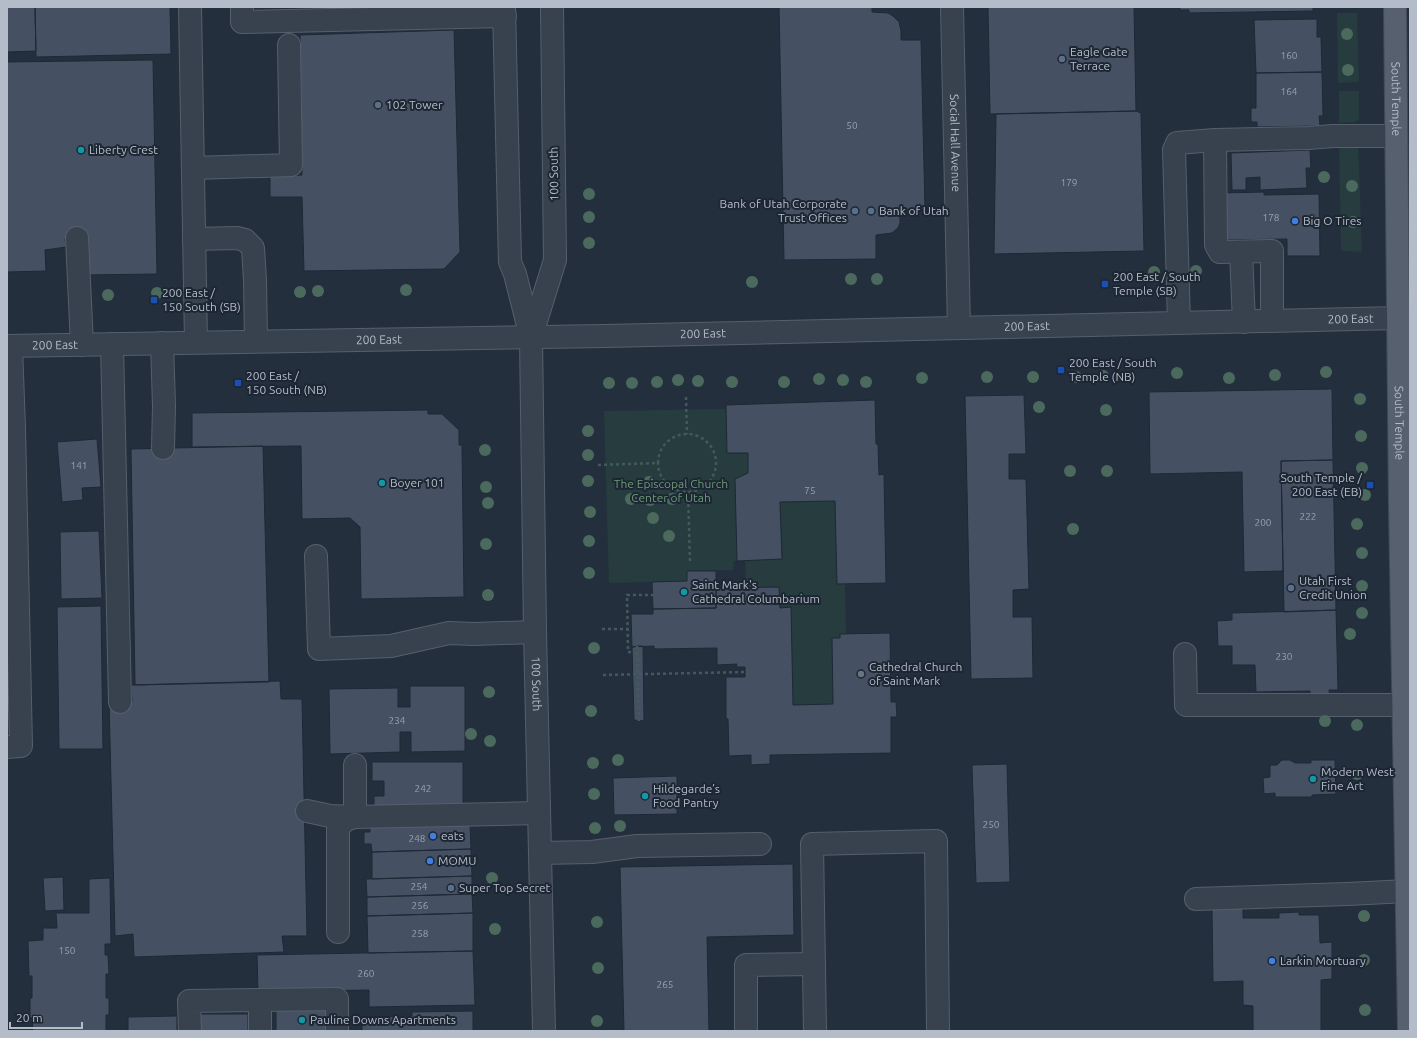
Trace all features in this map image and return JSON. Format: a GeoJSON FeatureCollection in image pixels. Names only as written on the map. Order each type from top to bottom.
{"type":"FeatureCollection","features":[{"type":"Feature","properties":{"kind":"main road","name":"South Temple"},"geometry":{"type":"LineString","coordinates":[[1395,7],[1401,143],[1398,318],[1405,508],[1403,704],[1408,882],[1409,1031]]}},
{"type":"Feature","properties":{"kind":"street"},"geometry":{"type":"LineString","coordinates":[[190,7],[196,342]]}},
{"type":"Feature","properties":{"kind":"street"},"geometry":{"type":"LineString","coordinates":[[242,7],[242,22],[505,11]]}},
{"type":"Feature","properties":{"kind":"street","name":"100 South"},"geometry":{"type":"LineString","coordinates":[[531,337],[555,260],[552,7]]}},
{"type":"Feature","properties":{"kind":"street","name":"Social Hall Avenue"},"geometry":{"type":"LineString","coordinates":[[952,7],[959,328]]}},
{"type":"Feature","properties":{"kind":"street","name":"100 South"},"geometry":{"type":"LineString","coordinates":[[505,11],[510,262],[515,274],[531,337],[535,632],[544,1031]]}},
{"type":"Feature","properties":{"kind":"street"},"geometry":{"type":"LineString","coordinates":[[193,168],[292,166],[289,45]]}},
{"type":"Feature","properties":{"kind":"street"},"geometry":{"type":"LineString","coordinates":[[1178,323],[1174,150],[1177,143],[1215,140],[1333,136],[1401,143]]}},
{"type":"Feature","properties":{"kind":"street"},"geometry":{"type":"LineString","coordinates":[[1215,140],[1216,245],[1220,252],[1272,251],[1272,321]]}},
{"type":"Feature","properties":{"kind":"street"},"geometry":{"type":"LineString","coordinates":[[77,238],[82,345]]}},
{"type":"Feature","properties":{"kind":"street"},"geometry":{"type":"LineString","coordinates":[[194,239],[237,238],[245,240],[253,248],[256,341]]}},
{"type":"Feature","properties":{"kind":"street"},"geometry":{"type":"LineString","coordinates":[[1241,252],[1244,322]]}},
{"type":"Feature","properties":{"kind":"street","name":"200 East"},"geometry":{"type":"LineString","coordinates":[[9,346],[531,337],[1398,318]]}},
{"type":"Feature","properties":{"kind":"street"},"geometry":{"type":"LineString","coordinates":[[162,343],[164,406],[163,448]]}},
{"type":"Feature","properties":{"kind":"street"},"geometry":{"type":"LineString","coordinates":[[112,344],[120,702]]}},
{"type":"Feature","properties":{"kind":"street"},"geometry":{"type":"LineString","coordinates":[[7,747],[21,746],[14,428],[9,346]]}},
{"type":"Feature","properties":{"kind":"street"},"geometry":{"type":"LineString","coordinates":[[316,556],[319,649],[392,646],[449,633],[474,634],[535,632]]}},
{"type":"Feature","properties":{"kind":"street"},"geometry":{"type":"LineString","coordinates":[[1185,654],[1186,705],[1403,704]]}},
{"type":"Feature","properties":{"kind":"street"},"geometry":{"type":"LineString","coordinates":[[355,765],[355,817]]}},
{"type":"Feature","properties":{"kind":"street"},"geometry":{"type":"LineString","coordinates":[[307,810],[330,816],[355,817],[539,814]]}},
{"type":"Feature","properties":{"kind":"street"},"geometry":{"type":"LineString","coordinates":[[338,932],[338,828],[345,820],[355,817]]}},
{"type":"Feature","properties":{"kind":"street"},"geometry":{"type":"LineString","coordinates":[[815,1031],[812,844],[936,841],[938,1031]]}},
{"type":"Feature","properties":{"kind":"street"},"geometry":{"type":"LineString","coordinates":[[540,853],[592,852],[637,846],[760,844]]}},
{"type":"Feature","properties":{"kind":"street"},"geometry":{"type":"LineString","coordinates":[[1196,899],[1348,894],[1408,882]]}},
{"type":"Feature","properties":{"kind":"street"},"geometry":{"type":"LineString","coordinates":[[746,1031],[746,965],[814,964]]}},
{"type":"Feature","properties":{"kind":"street"},"geometry":{"type":"LineString","coordinates":[[190,1031],[189,1001],[337,999],[337,1031]]}},
{"type":"Feature","properties":{"kind":"street"},"geometry":{"type":"LineString","coordinates":[[260,1000],[260,1031]]}},
{"type":"Feature","properties":{"kind":"path"},"geometry":{"type":"LineString","coordinates":[[686,397],[687,434]]}},
{"type":"Feature","properties":{"kind":"path"},"geometry":{"type":"LineString","coordinates":[[687,434],[698,436],[706,441],[716,458],[716,467],[713,477],[699,490],[688,492],[680,492],[671,488],[664,481],[660,473],[658,463],[659,454],[664,445],[671,439],[687,434]]}},
{"type":"Feature","properties":{"kind":"path"},"geometry":{"type":"LineString","coordinates":[[598,465],[658,463]]}},
{"type":"Feature","properties":{"kind":"path"},"geometry":{"type":"LineString","coordinates":[[688,492],[690,562]]}},
{"type":"Feature","properties":{"kind":"path"},"geometry":{"type":"LineString","coordinates":[[637,652],[628,652],[627,596],[653,595]]}},
{"type":"Feature","properties":{"kind":"path"},"geometry":{"type":"LineString","coordinates":[[602,629],[628,629]]}},
{"type":"Feature","properties":{"kind":"path"},"geometry":{"type":"LineString","coordinates":[[637,646],[639,724]]}},
{"type":"Feature","properties":{"kind":"path"},"geometry":{"type":"LineString","coordinates":[[603,675],[745,672]]}},
{"type":"Feature","properties":{"kind":"green space"},"geometry":{"type":"Polygon","coordinates":[[[1337,13],[1357,13],[1359,82],[1338,83],[1337,13]]]}},
{"type":"Feature","properties":{"kind":"green space"},"geometry":{"type":"Polygon","coordinates":[[[1339,91],[1359,91],[1359,119],[1355,122],[1339,123],[1339,91]]]}},
{"type":"Feature","properties":{"kind":"green space"},"geometry":{"type":"Polygon","coordinates":[[[1339,141],[1358,141],[1362,252],[1343,251],[1341,248],[1339,141]]]}},
{"type":"Feature","properties":{"kind":"green space","name":"The Episcopal Church Center of Utah"},"geometry":{"type":"Polygon","coordinates":[[[726,409],[727,453],[748,453],[748,473],[735,479],[737,561],[734,561],[733,570],[687,571],[687,581],[609,583],[604,411],[726,409]]]}},
{"type":"Feature","properties":{"kind":"green space"},"geometry":{"type":"Polygon","coordinates":[[[835,501],[837,584],[845,584],[846,634],[840,634],[840,638],[832,638],[833,704],[793,705],[791,608],[780,608],[779,587],[746,588],[745,560],[782,559],[780,502],[835,501]]]}},
{"type":"Feature","properties":{"kind":"building"},"geometry":{"type":"Polygon","coordinates":[[[7,7],[35,7],[36,51],[7,52],[7,7]]]}},
{"type":"Feature","properties":{"kind":"building"},"geometry":{"type":"Polygon","coordinates":[[[35,7],[170,7],[171,54],[36,57],[35,7]]]}},
{"type":"Feature","properties":{"kind":"building"},"geometry":{"type":"Polygon","coordinates":[[[779,7],[872,7],[872,12],[888,13],[899,22],[901,40],[921,40],[925,210],[900,210],[900,223],[898,228],[892,233],[876,235],[876,259],[784,260],[779,7]]]}},
{"type":"Feature","properties":{"kind":"building","name":"Eagle Gate Terrace"},"geometry":{"type":"Polygon","coordinates":[[[988,7],[1134,7],[1136,111],[990,114],[988,7]]]}},
{"type":"Feature","properties":{"kind":"building"},"geometry":{"type":"Polygon","coordinates":[[[1180,7],[1313,7],[1313,11],[1189,13],[1189,10],[1180,10],[1180,7]]]}},
{"type":"Feature","properties":{"kind":"building"},"geometry":{"type":"Polygon","coordinates":[[[1317,19],[1317,37],[1321,37],[1322,72],[1256,73],[1254,20],[1317,19]]]}},
{"type":"Feature","properties":{"kind":"building","name":"102 Tower"},"geometry":{"type":"Polygon","coordinates":[[[454,30],[460,252],[444,269],[304,271],[302,197],[270,197],[270,176],[302,175],[300,35],[454,30]]]}},
{"type":"Feature","properties":{"kind":"building","name":"Liberty Crest"},"geometry":{"type":"Polygon","coordinates":[[[153,60],[157,274],[82,275],[81,238],[65,239],[66,247],[45,250],[46,271],[7,272],[7,62],[153,60]]]}},
{"type":"Feature","properties":{"kind":"building"},"geometry":{"type":"Polygon","coordinates":[[[1322,72],[1323,116],[1319,116],[1320,126],[1257,127],[1257,122],[1251,122],[1251,108],[1256,108],[1256,73],[1322,72]]]}},
{"type":"Feature","properties":{"kind":"building"},"geometry":{"type":"Polygon","coordinates":[[[1136,111],[1141,113],[1144,251],[994,254],[996,114],[1136,111]]]}},
{"type":"Feature","properties":{"kind":"building"},"geometry":{"type":"Polygon","coordinates":[[[1310,150],[1311,168],[1306,168],[1307,188],[1260,190],[1260,177],[1246,178],[1246,190],[1232,190],[1231,153],[1310,150]]]}},
{"type":"Feature","properties":{"kind":"building"},"geometry":{"type":"Polygon","coordinates":[[[1264,192],[1264,195],[1319,194],[1320,256],[1287,256],[1287,239],[1223,240],[1222,193],[1264,192]]]}},
{"type":"Feature","properties":{"kind":"building"},"geometry":{"type":"Polygon","coordinates":[[[1332,389],[1333,460],[1281,461],[1283,571],[1244,572],[1242,472],[1150,474],[1149,392],[1332,389]]]}},
{"type":"Feature","properties":{"kind":"building"},"geometry":{"type":"Polygon","coordinates":[[[1024,395],[1026,454],[1009,454],[1009,479],[1026,479],[1029,589],[1013,590],[1013,617],[1032,617],[1033,678],[971,679],[965,396],[1024,395]]]}},
{"type":"Feature","properties":{"kind":"building","name":"The Episcopal Church Center of Utah"},"geometry":{"type":"Polygon","coordinates":[[[875,400],[876,444],[878,444],[879,475],[884,474],[886,583],[837,584],[835,501],[780,502],[782,559],[737,561],[735,479],[748,473],[748,453],[727,453],[726,405],[875,400]]]}},
{"type":"Feature","properties":{"kind":"building","name":"Boyer 101"},"geometry":{"type":"Polygon","coordinates":[[[428,410],[428,414],[442,414],[459,430],[459,445],[462,445],[464,597],[361,599],[360,527],[350,518],[302,519],[301,446],[192,447],[192,413],[428,410]]]}},
{"type":"Feature","properties":{"kind":"building"},"geometry":{"type":"Polygon","coordinates":[[[97,439],[101,487],[82,488],[83,500],[62,502],[57,442],[97,439]]]}},
{"type":"Feature","properties":{"kind":"building"},"geometry":{"type":"Polygon","coordinates":[[[263,446],[269,682],[135,685],[131,449],[263,446]]]}},
{"type":"Feature","properties":{"kind":"building"},"geometry":{"type":"Polygon","coordinates":[[[1333,460],[1336,610],[1284,612],[1281,461],[1333,460]]]}},
{"type":"Feature","properties":{"kind":"building"},"geometry":{"type":"Polygon","coordinates":[[[99,531],[102,598],[61,599],[60,532],[99,531]]]}},
{"type":"Feature","properties":{"kind":"building","name":"Saint Mark's Cathedral Columbarium"},"geometry":{"type":"Polygon","coordinates":[[[687,571],[716,571],[716,608],[653,609],[652,582],[687,581],[687,571]]]}},
{"type":"Feature","properties":{"kind":"building","name":"Cathedral Church of Saint Mark"},"geometry":{"type":"Polygon","coordinates":[[[779,587],[780,608],[791,607],[793,705],[833,704],[832,638],[840,638],[840,634],[890,633],[891,702],[896,702],[897,717],[891,717],[891,753],[770,755],[770,764],[751,765],[751,755],[729,756],[728,719],[726,719],[726,677],[745,677],[745,667],[736,667],[737,664],[717,665],[717,648],[654,649],[654,646],[632,647],[631,614],[653,614],[653,609],[716,608],[716,588],[779,587]]]}},
{"type":"Feature","properties":{"kind":"building"},"geometry":{"type":"Polygon","coordinates":[[[101,606],[103,749],[59,749],[57,607],[101,606]]]}},
{"type":"Feature","properties":{"kind":"building"},"geometry":{"type":"Polygon","coordinates":[[[1336,610],[1338,690],[1329,690],[1330,702],[1310,703],[1310,691],[1256,692],[1255,665],[1232,665],[1232,646],[1218,646],[1217,621],[1232,620],[1232,613],[1336,610]]]}},
{"type":"Feature","properties":{"kind":"building"},"geometry":{"type":"Polygon","coordinates":[[[643,646],[644,721],[634,720],[632,647],[643,646]]]}},
{"type":"Feature","properties":{"kind":"building"},"geometry":{"type":"Polygon","coordinates":[[[280,681],[281,699],[302,699],[307,936],[282,936],[284,952],[134,957],[133,934],[115,936],[109,702],[132,701],[131,685],[280,681]]]}},
{"type":"Feature","properties":{"kind":"building"},"geometry":{"type":"Polygon","coordinates":[[[410,686],[465,686],[465,751],[411,752],[411,732],[400,732],[400,752],[330,754],[329,689],[398,688],[398,707],[410,707],[410,686]]]}},
{"type":"Feature","properties":{"kind":"building"},"geometry":{"type":"Polygon","coordinates":[[[1282,760],[1290,760],[1295,763],[1311,763],[1311,760],[1335,760],[1336,794],[1312,795],[1312,797],[1275,797],[1275,793],[1264,794],[1263,778],[1270,777],[1270,765],[1277,765],[1282,760]]]}},
{"type":"Feature","properties":{"kind":"building"},"geometry":{"type":"Polygon","coordinates":[[[372,762],[463,762],[463,808],[374,808],[374,796],[384,796],[384,781],[372,781],[372,762]]]}},
{"type":"Feature","properties":{"kind":"building"},"geometry":{"type":"Polygon","coordinates":[[[1007,764],[1010,882],[976,883],[972,765],[1007,764]]]}},
{"type":"Feature","properties":{"kind":"building","name":"Hildegarde’s Food Pantry"},"geometry":{"type":"Polygon","coordinates":[[[677,776],[677,814],[614,815],[613,778],[677,776]]]}},
{"type":"Feature","properties":{"kind":"building"},"geometry":{"type":"Polygon","coordinates":[[[470,824],[471,849],[372,852],[371,844],[364,844],[364,832],[370,832],[370,827],[470,824]]]}},
{"type":"Feature","properties":{"kind":"building"},"geometry":{"type":"Polygon","coordinates":[[[471,849],[472,876],[372,879],[372,852],[471,849]]]}},
{"type":"Feature","properties":{"kind":"building"},"geometry":{"type":"Polygon","coordinates":[[[793,864],[794,935],[707,937],[709,1031],[624,1031],[620,867],[793,864]]]}},
{"type":"Feature","properties":{"kind":"building"},"geometry":{"type":"Polygon","coordinates":[[[472,876],[472,894],[367,897],[366,879],[472,876]]]}},
{"type":"Feature","properties":{"kind":"building"},"geometry":{"type":"Polygon","coordinates":[[[63,877],[64,910],[45,911],[43,878],[63,877]]]}},
{"type":"Feature","properties":{"kind":"building"},"geometry":{"type":"Polygon","coordinates":[[[110,878],[111,944],[105,944],[105,955],[108,955],[109,974],[106,974],[106,998],[109,998],[109,1015],[106,1015],[106,1031],[33,1031],[32,1018],[30,1018],[32,976],[29,976],[28,941],[43,940],[43,928],[57,928],[56,913],[89,913],[89,879],[110,878]]]}},
{"type":"Feature","properties":{"kind":"building"},"geometry":{"type":"Polygon","coordinates":[[[472,894],[473,913],[367,916],[367,897],[472,894]]]}},
{"type":"Feature","properties":{"kind":"building","name":"Larkin Mortuary"},"geometry":{"type":"Polygon","coordinates":[[[1212,908],[1243,908],[1243,918],[1279,918],[1279,913],[1299,912],[1299,915],[1319,915],[1320,943],[1332,942],[1332,979],[1321,980],[1321,1031],[1253,1031],[1253,1006],[1243,1005],[1243,981],[1213,982],[1212,908]]]}},
{"type":"Feature","properties":{"kind":"building"},"geometry":{"type":"Polygon","coordinates":[[[473,913],[473,951],[368,953],[367,916],[473,913]]]}},
{"type":"Feature","properties":{"kind":"building"},"geometry":{"type":"Polygon","coordinates":[[[473,951],[475,1005],[369,1007],[369,990],[258,992],[257,955],[473,951]]]}},
{"type":"Feature","properties":{"kind":"building","name":"Pauline Downs Apartments"},"geometry":{"type":"Polygon","coordinates":[[[328,1008],[328,1031],[276,1031],[276,1009],[328,1008]]]}},
{"type":"Feature","properties":{"kind":"building"},"geometry":{"type":"Polygon","coordinates":[[[473,1011],[473,1031],[362,1031],[362,1017],[412,1016],[412,1012],[473,1011]]]}},
{"type":"Feature","properties":{"kind":"building"},"geometry":{"type":"Polygon","coordinates":[[[198,1014],[248,1014],[248,1031],[198,1031],[198,1014]]]}},
{"type":"Feature","properties":{"kind":"building"},"geometry":{"type":"Polygon","coordinates":[[[177,1016],[177,1031],[128,1031],[128,1017],[177,1016]]]}},
{"type":"Feature","properties":{"kind":"place","name":"Eagle Gate Terrace"},"geometry":{"type":"Point","coordinates":[1062,59]}},
{"type":"Feature","properties":{"kind":"place","name":"102 Tower"},"geometry":{"type":"Point","coordinates":[378,105]}},
{"type":"Feature","properties":{"kind":"place","name":"Liberty Crest"},"geometry":{"type":"Point","coordinates":[81,150]}},
{"type":"Feature","properties":{"kind":"place","name":"Bank of Utah Corporate Trust Offices"},"geometry":{"type":"Point","coordinates":[855,211]}},
{"type":"Feature","properties":{"kind":"place","name":"Bank of Utah"},"geometry":{"type":"Point","coordinates":[871,211]}},
{"type":"Feature","properties":{"kind":"place","name":"Big O Tires"},"geometry":{"type":"Point","coordinates":[1295,221]}},
{"type":"Feature","properties":{"kind":"place","name":"200 East / South Temple (SB)"},"geometry":{"type":"Point","coordinates":[1105,284]}},
{"type":"Feature","properties":{"kind":"place","name":"200 East / 150 South (SB)"},"geometry":{"type":"Point","coordinates":[154,300]}},
{"type":"Feature","properties":{"kind":"place","name":"200 East / South Temple (NB)"},"geometry":{"type":"Point","coordinates":[1061,370]}},
{"type":"Feature","properties":{"kind":"place","name":"200 East / 150 South (NB)"},"geometry":{"type":"Point","coordinates":[238,383]}},
{"type":"Feature","properties":{"kind":"place","name":"Boyer 101"},"geometry":{"type":"Point","coordinates":[382,483]}},
{"type":"Feature","properties":{"kind":"place","name":"South Temple / 200 East (EB)"},"geometry":{"type":"Point","coordinates":[1370,485]}},
{"type":"Feature","properties":{"kind":"place","name":"Utah First Credit Union"},"geometry":{"type":"Point","coordinates":[1291,588]}},
{"type":"Feature","properties":{"kind":"place","name":"Saint Mark's Cathedral Columbarium"},"geometry":{"type":"Point","coordinates":[684,592]}},
{"type":"Feature","properties":{"kind":"place","name":"Cathedral Church of Saint Mark"},"geometry":{"type":"Point","coordinates":[861,674]}},
{"type":"Feature","properties":{"kind":"place","name":"Modern West Fine Art"},"geometry":{"type":"Point","coordinates":[1313,779]}},
{"type":"Feature","properties":{"kind":"place","name":"Hildegarde’s Food Pantry"},"geometry":{"type":"Point","coordinates":[645,796]}},
{"type":"Feature","properties":{"kind":"place","name":"eats"},"geometry":{"type":"Point","coordinates":[433,836]}},
{"type":"Feature","properties":{"kind":"place","name":"MOMU"},"geometry":{"type":"Point","coordinates":[430,861]}},
{"type":"Feature","properties":{"kind":"place","name":"Super Top Secret"},"geometry":{"type":"Point","coordinates":[451,888]}},
{"type":"Feature","properties":{"kind":"place","name":"Larkin Mortuary"},"geometry":{"type":"Point","coordinates":[1272,961]}},
{"type":"Feature","properties":{"kind":"place","name":"Pauline Downs Apartments"},"geometry":{"type":"Point","coordinates":[302,1020]}}]}
